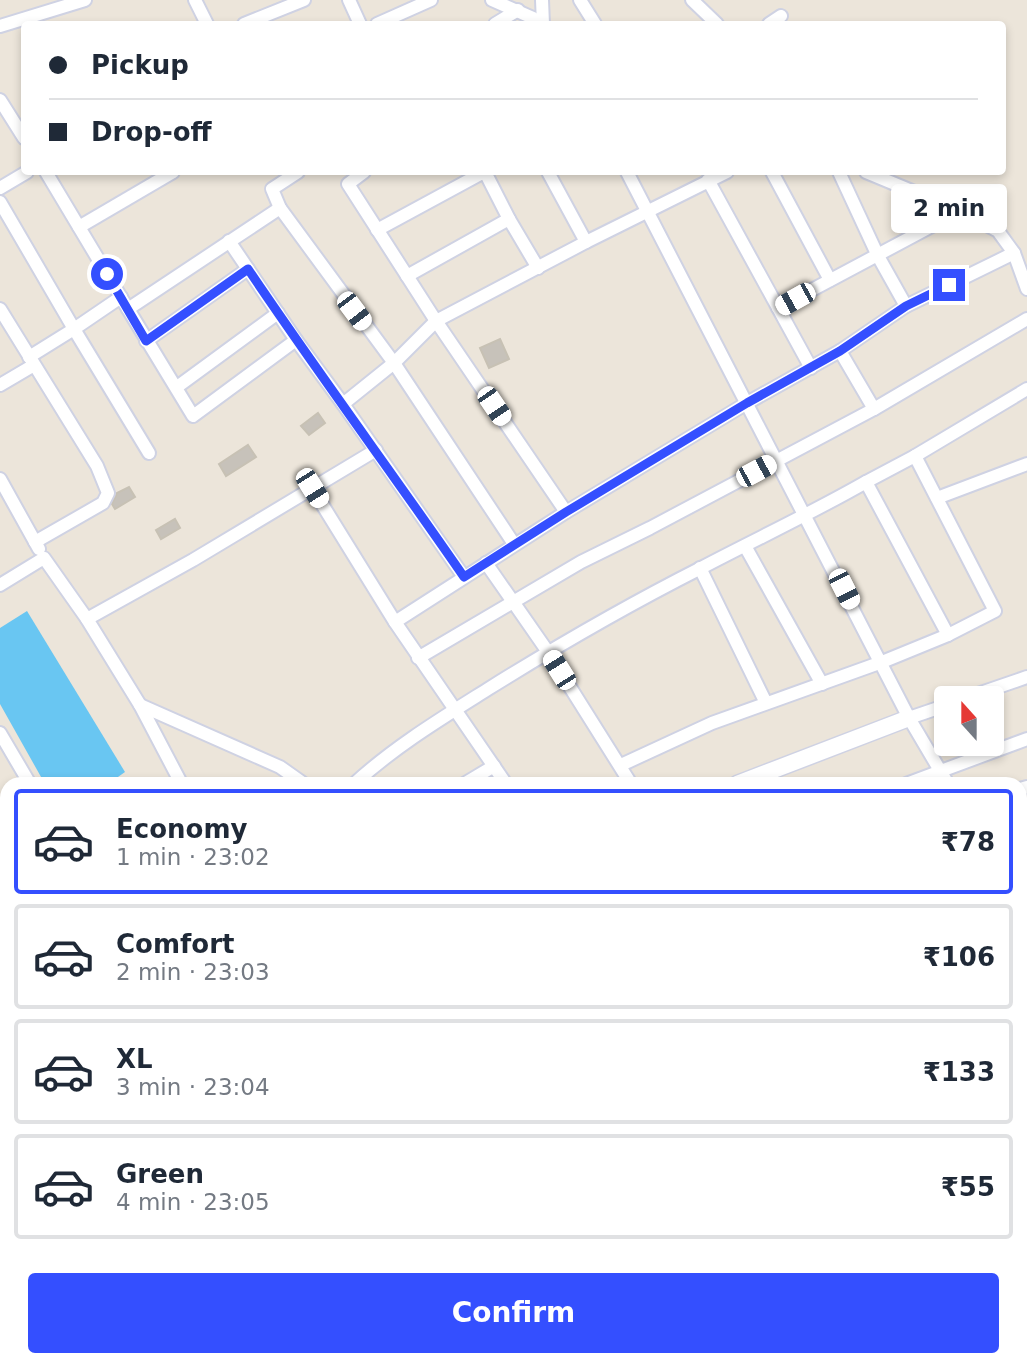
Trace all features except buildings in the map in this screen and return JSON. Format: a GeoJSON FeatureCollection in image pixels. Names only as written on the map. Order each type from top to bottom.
{"type":"FeatureCollection","features":[{"type":"Feature","properties":{"kind":"street"},"geometry":{"type":"LineString","coordinates":[[34,0],[41,13]]}},
{"type":"Feature","properties":{"kind":"street"},"geometry":{"type":"LineString","coordinates":[[0,26],[85,0]]}},
{"type":"Feature","properties":{"kind":"street"},"geometry":{"type":"LineString","coordinates":[[195,0],[206,21]]}},
{"type":"Feature","properties":{"kind":"street"},"geometry":{"type":"LineString","coordinates":[[252,21],[304,0]]}},
{"type":"Feature","properties":{"kind":"street"},"geometry":{"type":"LineString","coordinates":[[349,0],[359,21]]}},
{"type":"Feature","properties":{"kind":"street"},"geometry":{"type":"LineString","coordinates":[[384,21],[431,0]]}},
{"type":"Feature","properties":{"kind":"street"},"geometry":{"type":"LineString","coordinates":[[492,0],[538,21]]}},
{"type":"Feature","properties":{"kind":"street"},"geometry":{"type":"LineString","coordinates":[[542,0],[542,21]]}},
{"type":"Feature","properties":{"kind":"street"},"geometry":{"type":"LineString","coordinates":[[580,0],[593,21]]}},
{"type":"Feature","properties":{"kind":"street"},"geometry":{"type":"LineString","coordinates":[[692,0],[714,21]]}},
{"type":"Feature","properties":{"kind":"street"},"geometry":{"type":"LineString","coordinates":[[500,21],[518,10]]}},
{"type":"Feature","properties":{"kind":"street"},"geometry":{"type":"LineString","coordinates":[[774,21],[781,16]]}},
{"type":"Feature","properties":{"kind":"street"},"geometry":{"type":"LineString","coordinates":[[0,100],[21,133]]}},
{"type":"Feature","properties":{"kind":"street"},"geometry":{"type":"LineString","coordinates":[[0,188],[22,175]]}},
{"type":"Feature","properties":{"kind":"street"},"geometry":{"type":"LineString","coordinates":[[48,175],[193,416],[296,340]]}},
{"type":"Feature","properties":{"kind":"street"},"geometry":{"type":"LineString","coordinates":[[79,227],[168,175]]}},
{"type":"Feature","properties":{"kind":"street"},"geometry":{"type":"LineString","coordinates":[[285,175],[272,189],[280,208],[394,363],[514,544]]}},
{"type":"Feature","properties":{"kind":"street"},"geometry":{"type":"LineString","coordinates":[[360,175],[348,184],[436,321],[566,512]]}},
{"type":"Feature","properties":{"kind":"street"},"geometry":{"type":"LineString","coordinates":[[377,230],[478,175]]}},
{"type":"Feature","properties":{"kind":"street"},"geometry":{"type":"LineString","coordinates":[[486,175],[538,268]]}},
{"type":"Feature","properties":{"kind":"street"},"geometry":{"type":"LineString","coordinates":[[550,175],[586,242]]}},
{"type":"Feature","properties":{"kind":"street"},"geometry":{"type":"LineString","coordinates":[[628,175],[909,718],[943,777]]}},
{"type":"Feature","properties":{"kind":"street"},"geometry":{"type":"LineString","coordinates":[[343,404],[394,363],[436,321],[719,175]]}},
{"type":"Feature","properties":{"kind":"street"},"geometry":{"type":"LineString","coordinates":[[774,175],[830,280]]}},
{"type":"Feature","properties":{"kind":"street"},"geometry":{"type":"LineString","coordinates":[[840,175],[878,256],[906,306]]}},
{"type":"Feature","properties":{"kind":"street"},"geometry":{"type":"LineString","coordinates":[[873,175],[960,211],[998,231],[1014,253],[1027,289]]}},
{"type":"Feature","properties":{"kind":"street"},"geometry":{"type":"LineString","coordinates":[[708,180],[811,368]]}},
{"type":"Feature","properties":{"kind":"street"},"geometry":{"type":"LineString","coordinates":[[0,202],[149,453]]}},
{"type":"Feature","properties":{"kind":"street"},"geometry":{"type":"LineString","coordinates":[[0,385],[75,329],[124,303],[280,208]]}},
{"type":"Feature","properties":{"kind":"street"},"geometry":{"type":"LineString","coordinates":[[778,308],[960,211]]}},
{"type":"Feature","properties":{"kind":"street"},"geometry":{"type":"LineString","coordinates":[[407,275],[509,219]]}},
{"type":"Feature","properties":{"kind":"street"},"geometry":{"type":"LineString","coordinates":[[229,241],[464,577]]}},
{"type":"Feature","properties":{"kind":"street"},"geometry":{"type":"LineString","coordinates":[[395,622],[514,544],[747,403],[840,351],[906,306],[1014,253]]}},
{"type":"Feature","properties":{"kind":"street"},"geometry":{"type":"LineString","coordinates":[[146,341],[248,269]]}},
{"type":"Feature","properties":{"kind":"street"},"geometry":{"type":"LineString","coordinates":[[0,309],[97,466],[107,493],[103,503],[35,542]]}},
{"type":"Feature","properties":{"kind":"street"},"geometry":{"type":"LineString","coordinates":[[177,387],[278,313]]}},
{"type":"Feature","properties":{"kind":"street"},"geometry":{"type":"LineString","coordinates":[[418,658],[581,562],[874,408],[1027,319]]}},
{"type":"Feature","properties":{"kind":"street"},"geometry":{"type":"LineString","coordinates":[[840,351],[874,408]]}},
{"type":"Feature","properties":{"kind":"street"},"geometry":{"type":"LineString","coordinates":[[361,777],[377,762],[454,710],[548,652],[700,568],[806,516],[915,456],[1027,389]]}},
{"type":"Feature","properties":{"kind":"street"},"geometry":{"type":"LineString","coordinates":[[87,620],[376,450]]}},
{"type":"Feature","properties":{"kind":"street"},"geometry":{"type":"LineString","coordinates":[[621,765],[712,723],[882,662],[948,635],[995,611],[915,456]]}},
{"type":"Feature","properties":{"kind":"street"},"geometry":{"type":"LineString","coordinates":[[937,498],[1027,464]]}},
{"type":"Feature","properties":{"kind":"street"},"geometry":{"type":"LineString","coordinates":[[0,480],[44,558],[87,620],[140,705],[177,777]]}},
{"type":"Feature","properties":{"kind":"street"},"geometry":{"type":"LineString","coordinates":[[866,482],[948,635]]}},
{"type":"Feature","properties":{"kind":"street"},"geometry":{"type":"LineString","coordinates":[[312,488],[418,658],[501,777]]}},
{"type":"Feature","properties":{"kind":"street"},"geometry":{"type":"LineString","coordinates":[[745,546],[822,684]]}},
{"type":"Feature","properties":{"kind":"street"},"geometry":{"type":"LineString","coordinates":[[0,586],[44,558]]}},
{"type":"Feature","properties":{"kind":"street"},"geometry":{"type":"LineString","coordinates":[[486,563],[548,652],[627,777]]}},
{"type":"Feature","properties":{"kind":"street"},"geometry":{"type":"LineString","coordinates":[[700,568],[766,704]]}},
{"type":"Feature","properties":{"kind":"street"},"geometry":{"type":"LineString","coordinates":[[1001,686],[1027,677]]}},
{"type":"Feature","properties":{"kind":"street"},"geometry":{"type":"LineString","coordinates":[[140,705],[280,767],[294,777]]}},
{"type":"Feature","properties":{"kind":"street"},"geometry":{"type":"LineString","coordinates":[[758,777],[934,709]]}},
{"type":"Feature","properties":{"kind":"street"},"geometry":{"type":"LineString","coordinates":[[926,777],[1027,739]]}},
{"type":"Feature","properties":{"kind":"street"},"geometry":{"type":"LineString","coordinates":[[2,742],[25,777]]}},
{"type":"Feature","properties":{"kind":"street"},"geometry":{"type":"LineString","coordinates":[[476,777],[494,766]]}},
{"type":"Feature","properties":{"kind":"water"},"geometry":{"type":"Polygon","coordinates":[[[27,611],[125,772],[118,777],[41,777],[0,704],[0,628],[27,611]]]}},
{"type":"Feature","properties":{"kind":"route"},"geometry":{"type":"LineString","coordinates":[[107,274],[146,341],[248,269],[464,577],[747,403],[840,351],[906,306],[949,285]]}}]}
